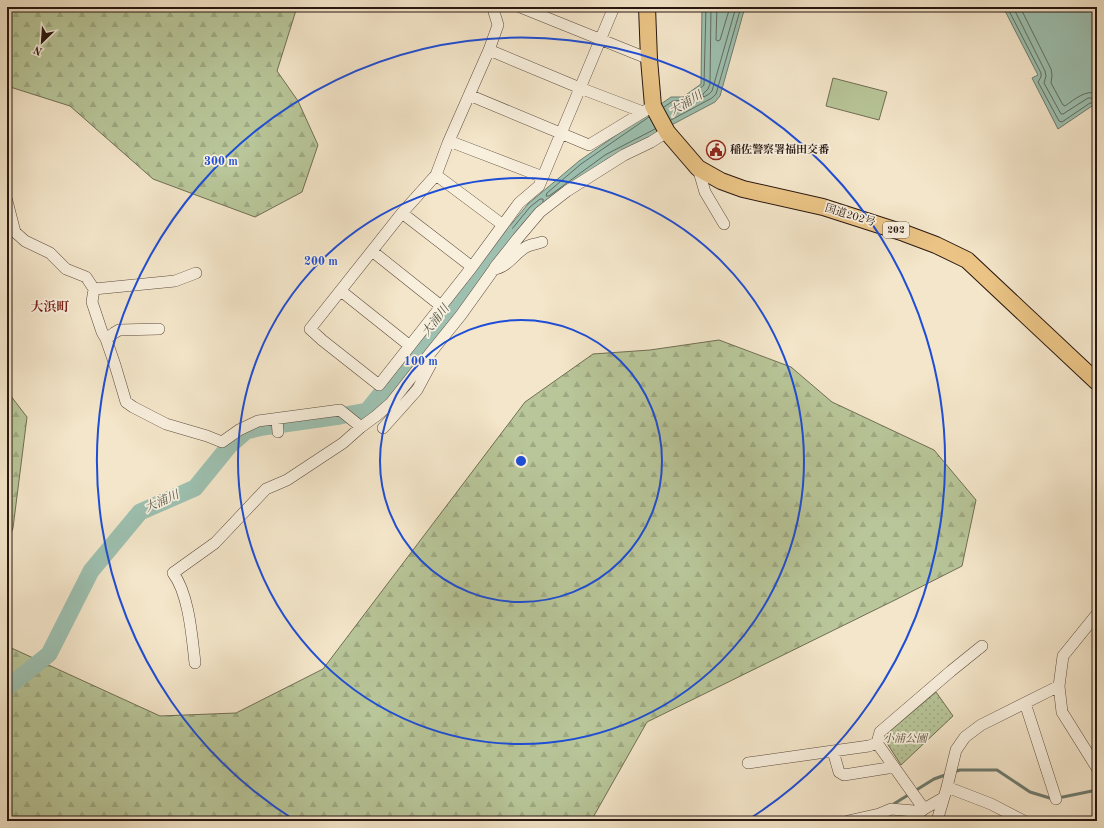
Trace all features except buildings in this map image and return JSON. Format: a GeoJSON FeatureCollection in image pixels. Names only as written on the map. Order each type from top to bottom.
{"type":"FeatureCollection","features":[{"type":"Feature","properties":{"kind":"highway","name":"202"},"geometry":{"type":"LineString","coordinates":[[647,7],[651,109],[667,132]]}},
{"type":"Feature","properties":{"kind":"highway","name":"国道202号"},"geometry":{"type":"LineString","coordinates":[[667,132],[698,168],[720,181],[743,189],[823,207],[904,233],[936,245],[967,260],[1097,382]]}},
{"type":"Feature","properties":{"kind":"street"},"geometry":{"type":"LineString","coordinates":[[496,7],[494,12],[498,25],[489,50],[449,140],[436,174],[402,213],[310,329],[379,385],[472,267],[519,203],[539,186],[614,7]]}},
{"type":"Feature","properties":{"kind":"street"},"geometry":{"type":"LineString","coordinates":[[520,7],[649,59]]}},
{"type":"Feature","properties":{"kind":"street"},"geometry":{"type":"LineString","coordinates":[[489,50],[580,88],[651,109]]}},
{"type":"Feature","properties":{"kind":"street"},"geometry":{"type":"LineString","coordinates":[[469,95],[589,145],[651,109]]}},
{"type":"Feature","properties":{"kind":"street"},"geometry":{"type":"LineString","coordinates":[[195,663],[191,628],[184,595],[178,580],[173,573],[215,543],[266,489],[287,480],[343,443],[390,404],[461,315],[518,238],[540,212],[567,191],[667,132]]}},
{"type":"Feature","properties":{"kind":"street"},"geometry":{"type":"LineString","coordinates":[[449,140],[543,177]]}},
{"type":"Feature","properties":{"kind":"street"},"geometry":{"type":"LineString","coordinates":[[698,168],[705,192],[724,224]]}},
{"type":"Feature","properties":{"kind":"street"},"geometry":{"type":"LineString","coordinates":[[436,174],[503,226]]}},
{"type":"Feature","properties":{"kind":"street"},"geometry":{"type":"LineString","coordinates":[[7,201],[15,232],[25,241],[50,253],[66,269],[86,277],[94,289],[92,302],[102,332],[106,339],[126,402],[133,407],[166,424],[222,442],[239,430],[258,421],[340,410],[361,427]]}},
{"type":"Feature","properties":{"kind":"street"},"geometry":{"type":"LineString","coordinates":[[402,213],[472,267]]}},
{"type":"Feature","properties":{"kind":"street"},"geometry":{"type":"LineString","coordinates":[[518,238],[527,246]]}},
{"type":"Feature","properties":{"kind":"street"},"geometry":{"type":"LineString","coordinates":[[494,269],[497,269],[507,263],[527,246],[542,242]]}},
{"type":"Feature","properties":{"kind":"street"},"geometry":{"type":"LineString","coordinates":[[372,252],[441,306]]}},
{"type":"Feature","properties":{"kind":"street"},"geometry":{"type":"LineString","coordinates":[[94,289],[175,281],[196,273]]}},
{"type":"Feature","properties":{"kind":"street"},"geometry":{"type":"LineString","coordinates":[[341,291],[410,346]]}},
{"type":"Feature","properties":{"kind":"street"},"geometry":{"type":"LineString","coordinates":[[106,339],[119,330],[159,329]]}},
{"type":"Feature","properties":{"kind":"street"},"geometry":{"type":"LineString","coordinates":[[383,428],[417,390],[431,364],[428,356]]}},
{"type":"Feature","properties":{"kind":"street"},"geometry":{"type":"LineString","coordinates":[[277,419],[278,432]]}},
{"type":"Feature","properties":{"kind":"street"},"geometry":{"type":"LineString","coordinates":[[1097,614],[1063,656],[1059,686],[1062,712],[1097,768]]}},
{"type":"Feature","properties":{"kind":"street"},"geometry":{"type":"LineString","coordinates":[[877,743],[880,732],[982,646]]}},
{"type":"Feature","properties":{"kind":"street"},"geometry":{"type":"LineString","coordinates":[[936,821],[947,787],[956,750],[965,737],[981,725],[1059,686]]}},
{"type":"Feature","properties":{"kind":"street"},"geometry":{"type":"LineString","coordinates":[[1025,703],[1056,799]]}},
{"type":"Feature","properties":{"kind":"street"},"geometry":{"type":"LineString","coordinates":[[748,763],[869,746],[877,743]]}},
{"type":"Feature","properties":{"kind":"street"},"geometry":{"type":"LineString","coordinates":[[877,743],[924,809]]}},
{"type":"Feature","properties":{"kind":"street"},"geometry":{"type":"LineString","coordinates":[[833,751],[839,772],[844,775],[894,767]]}},
{"type":"Feature","properties":{"kind":"street"},"geometry":{"type":"LineString","coordinates":[[947,787],[991,804],[1024,821]]}},
{"type":"Feature","properties":{"kind":"street"},"geometry":{"type":"LineString","coordinates":[[909,821],[924,809],[943,798]]}},
{"type":"Feature","properties":{"kind":"street"},"geometry":{"type":"LineString","coordinates":[[848,821],[879,814],[891,809],[914,811],[924,809]]}},
{"type":"Feature","properties":{"kind":"green space"},"geometry":{"type":"Polygon","coordinates":[[[7,7],[297,7],[277,71],[298,101],[318,145],[302,192],[255,217],[153,179],[70,106],[7,86],[7,7]]]}},
{"type":"Feature","properties":{"kind":"green space"},"geometry":{"type":"Polygon","coordinates":[[[833,78],[887,92],[879,120],[826,106],[833,78]]]}},
{"type":"Feature","properties":{"kind":"green space"},"geometry":{"type":"Polygon","coordinates":[[[719,340],[791,367],[832,402],[934,450],[976,500],[962,566],[647,722],[591,821],[7,821],[7,646],[160,716],[236,713],[323,669],[525,402],[593,354],[650,350],[719,340]]]}},
{"type":"Feature","properties":{"kind":"green space"},"geometry":{"type":"Polygon","coordinates":[[[7,391],[27,417],[13,528],[7,544],[7,391]]]}},
{"type":"Feature","properties":{"kind":"green space","name":"小浦公園"},"geometry":{"type":"Polygon","coordinates":[[[936,692],[953,716],[901,765],[883,737],[936,692]]]}},
{"type":"Feature","properties":{"kind":"water"},"geometry":{"type":"Polygon","coordinates":[[[702,7],[745,7],[720,96],[715,102],[607,159],[568,187],[500,256],[490,250],[528,204],[579,161],[671,97],[683,97],[701,84],[702,7]]]}},
{"type":"Feature","properties":{"kind":"water"},"geometry":{"type":"Polygon","coordinates":[[[1003,7],[1097,7],[1097,114],[1092,106],[1058,129],[1032,78],[1038,75],[1003,7]]]}},
{"type":"Feature","properties":{"kind":"waterway","name":"大浦川"},"geometry":{"type":"LineString","coordinates":[[7,688],[49,654],[91,571],[140,512],[195,488],[230,445],[246,431],[367,411],[415,352],[505,233]]}},
{"type":"Feature","properties":{"kind":"waterway"},"geometry":{"type":"LineString","coordinates":[[953,772],[960,770],[997,770],[1030,792],[1053,799],[1097,790]]}},
{"type":"Feature","properties":{"kind":"waterway"},"geometry":{"type":"LineString","coordinates":[[892,805],[934,779],[948,774]]}},
{"type":"Feature","properties":{"kind":"place","name":"稲佐警察署福田交番"},"geometry":{"type":"Point","coordinates":[716,150]}},
{"type":"Feature","properties":{"kind":"district","name":"大浜町"},"geometry":{"type":"Point","coordinates":[50,307]}}]}
